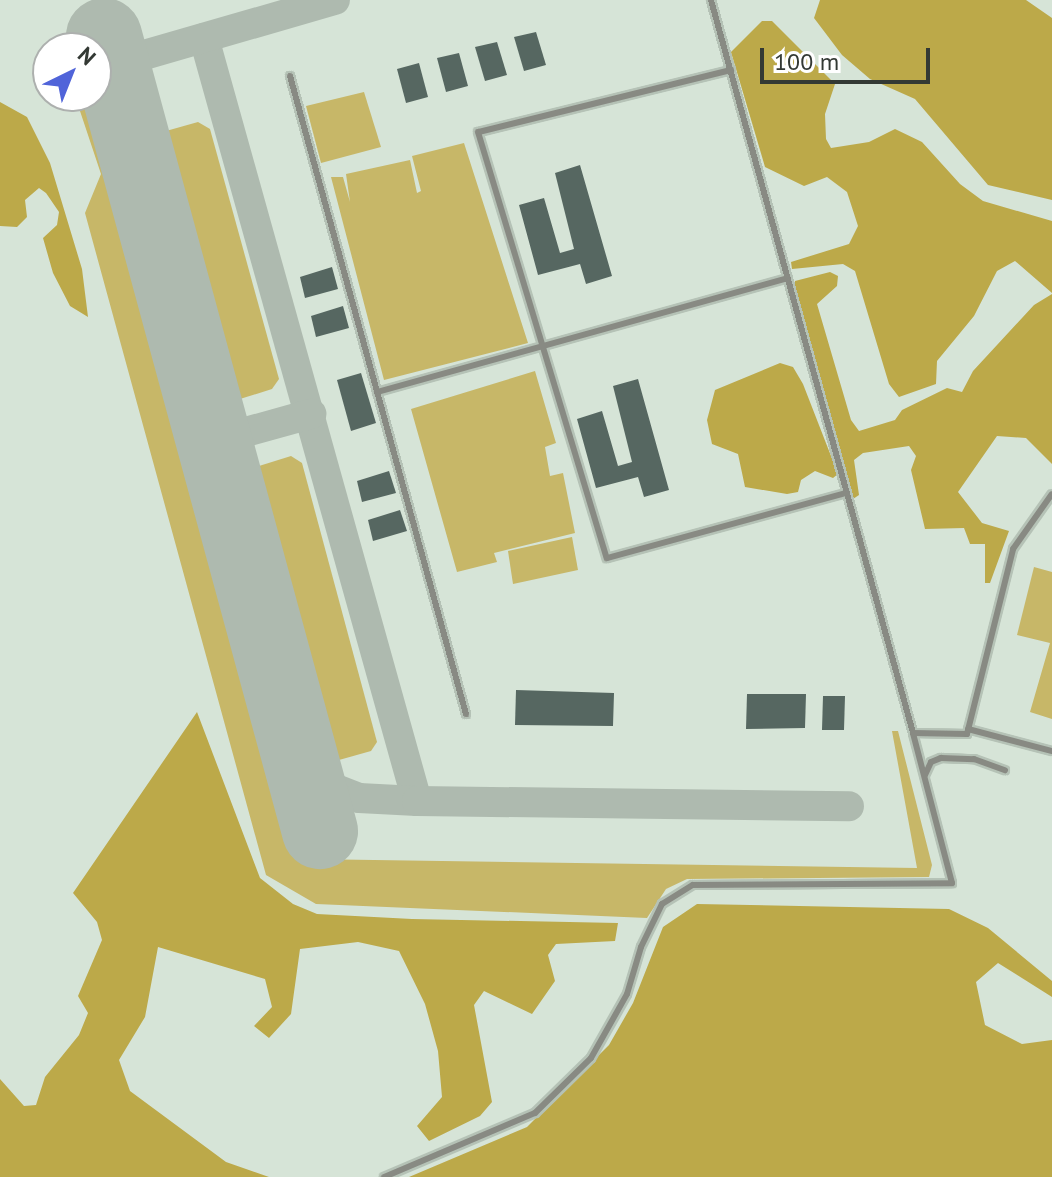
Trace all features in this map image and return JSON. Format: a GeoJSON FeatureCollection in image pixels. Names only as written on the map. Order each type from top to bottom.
{"type":"FeatureCollection","features":[{"type":"Feature","properties":{"kind":"lane"},"geometry":{"type":"LineString","coordinates":[[384,1177],[535,1113],[591,1058],[627,994],[641,947],[662,904],[693,885],[952,883],[913,733],[843,494],[711,0]]}},
{"type":"Feature","properties":{"kind":"lane"},"geometry":{"type":"LineString","coordinates":[[731,70],[478,132],[607,558],[843,494]]}},
{"type":"Feature","properties":{"kind":"lane"},"geometry":{"type":"LineString","coordinates":[[290,76],[466,714]]}},
{"type":"Feature","properties":{"kind":"lane"},"geometry":{"type":"LineString","coordinates":[[377,392],[787,278]]}},
{"type":"Feature","properties":{"kind":"lane"},"geometry":{"type":"LineString","coordinates":[[913,733],[967,734],[1013,549],[1052,494]]}},
{"type":"Feature","properties":{"kind":"lane"},"geometry":{"type":"LineString","coordinates":[[968,729],[1052,751]]}},
{"type":"Feature","properties":{"kind":"lane"},"geometry":{"type":"LineString","coordinates":[[925,779],[925,769],[941,758],[974,759],[1005,770]]}},
{"type":"Feature","properties":{"kind":"shaded area"},"geometry":{"type":"Polygon","coordinates":[[[820,0],[1026,0],[1052,18],[1052,200],[988,185],[915,99],[870,79],[842,55],[814,18],[820,0]]]}},
{"type":"Feature","properties":{"kind":"shaded area"},"geometry":{"type":"Polygon","coordinates":[[[762,21],[772,21],[835,84],[825,114],[826,139],[831,148],[869,142],[895,129],[922,142],[960,184],[983,201],[1052,221],[1052,293],[1015,261],[997,271],[974,316],[937,361],[936,384],[899,397],[889,384],[855,271],[843,264],[792,269],[791,262],[849,244],[858,226],[847,192],[827,177],[804,186],[765,167],[731,52],[762,21]]]}},
{"type":"Feature","properties":{"kind":"shaded area"},"geometry":{"type":"Polygon","coordinates":[[[364,92],[381,147],[321,163],[306,106],[364,92]]]}},
{"type":"Feature","properties":{"kind":"shaded area"},"geometry":{"type":"Polygon","coordinates":[[[0,102],[27,117],[50,163],[82,269],[88,317],[70,306],[53,273],[43,238],[57,225],[59,212],[46,193],[39,188],[25,200],[27,217],[17,227],[0,226],[0,102]]]}},
{"type":"Feature","properties":{"kind":"shaded area"},"geometry":{"type":"Polygon","coordinates":[[[80,112],[99,112],[306,859],[917,868],[892,731],[898,731],[932,865],[929,877],[687,879],[666,889],[647,918],[316,904],[266,875],[85,213],[101,174],[80,112]]]}},
{"type":"Feature","properties":{"kind":"shaded area"},"geometry":{"type":"Polygon","coordinates":[[[198,122],[210,129],[279,379],[272,389],[240,399],[230,392],[161,142],[166,131],[198,122]]]}},
{"type":"Feature","properties":{"kind":"shaded area"},"geometry":{"type":"Polygon","coordinates":[[[464,143],[528,343],[384,380],[331,177],[343,177],[350,202],[346,174],[410,160],[417,193],[421,191],[412,156],[464,143]]]}},
{"type":"Feature","properties":{"kind":"shaded area"},"geometry":{"type":"Polygon","coordinates":[[[830,272],[838,276],[837,286],[817,304],[851,420],[859,431],[895,420],[902,410],[947,388],[962,392],[973,371],[1034,305],[1052,294],[1052,464],[1026,438],[997,436],[958,492],[982,523],[1009,531],[990,583],[985,583],[985,544],[970,544],[964,528],[925,529],[911,470],[916,456],[909,446],[863,453],[854,460],[859,495],[853,499],[794,289],[795,281],[830,272]]]}},
{"type":"Feature","properties":{"kind":"shaded area"},"geometry":{"type":"Polygon","coordinates":[[[780,363],[793,367],[803,384],[838,474],[833,478],[815,471],[801,480],[798,492],[787,494],[745,487],[738,454],[712,444],[707,420],[715,390],[780,363]]]}},
{"type":"Feature","properties":{"kind":"shaded area"},"geometry":{"type":"Polygon","coordinates":[[[535,371],[556,443],[545,447],[550,476],[563,473],[575,533],[494,553],[497,562],[457,572],[411,409],[535,371]]]}},
{"type":"Feature","properties":{"kind":"shaded area"},"geometry":{"type":"Polygon","coordinates":[[[291,456],[302,463],[377,742],[371,751],[339,760],[329,751],[253,474],[259,466],[291,456]]]}},
{"type":"Feature","properties":{"kind":"shaded area"},"geometry":{"type":"Polygon","coordinates":[[[572,537],[578,570],[513,584],[508,551],[572,537]]]}},
{"type":"Feature","properties":{"kind":"shaded area"},"geometry":{"type":"Polygon","coordinates":[[[1034,567],[1052,572],[1052,719],[1030,712],[1050,643],[1017,635],[1034,567]]]}},
{"type":"Feature","properties":{"kind":"shaded area"},"geometry":{"type":"Polygon","coordinates":[[[197,712],[260,878],[293,904],[317,914],[618,923],[615,941],[556,944],[548,955],[555,981],[532,1014],[484,991],[474,1005],[492,1102],[480,1116],[429,1141],[417,1126],[442,1097],[438,1051],[425,1004],[399,951],[358,942],[300,949],[291,1014],[269,1038],[254,1026],[272,1007],[265,979],[158,947],[145,1017],[119,1060],[130,1091],[226,1162],[269,1177],[0,1177],[0,1079],[24,1106],[36,1105],[45,1077],[79,1035],[88,1013],[78,996],[102,940],[97,922],[73,893],[197,712]]]}},
{"type":"Feature","properties":{"kind":"shaded area"},"geometry":{"type":"Polygon","coordinates":[[[697,904],[949,909],[988,928],[1052,981],[1052,997],[998,963],[976,982],[985,1025],[1022,1044],[1052,1040],[1052,1177],[409,1177],[527,1127],[609,1045],[633,1003],[663,927],[697,904]]]}},
{"type":"Feature","properties":{"kind":"building"},"geometry":{"type":"Polygon","coordinates":[[[536,32],[546,65],[524,71],[514,37],[536,32]]]}},
{"type":"Feature","properties":{"kind":"building"},"geometry":{"type":"Polygon","coordinates":[[[497,42],[507,75],[485,81],[475,47],[497,42]]]}},
{"type":"Feature","properties":{"kind":"building"},"geometry":{"type":"Polygon","coordinates":[[[459,53],[468,86],[446,92],[437,58],[459,53]]]}},
{"type":"Feature","properties":{"kind":"building"},"geometry":{"type":"Polygon","coordinates":[[[419,63],[428,97],[406,103],[397,69],[419,63]]]}},
{"type":"Feature","properties":{"kind":"building"},"geometry":{"type":"Polygon","coordinates":[[[580,165],[612,276],[586,284],[580,264],[538,275],[519,205],[544,198],[560,253],[574,249],[555,173],[580,165]]]}},
{"type":"Feature","properties":{"kind":"building"},"geometry":{"type":"Polygon","coordinates":[[[332,267],[338,289],[305,298],[300,277],[332,267]]]}},
{"type":"Feature","properties":{"kind":"building"},"geometry":{"type":"Polygon","coordinates":[[[343,306],[349,328],[316,337],[311,316],[343,306]]]}},
{"type":"Feature","properties":{"kind":"building"},"geometry":{"type":"Polygon","coordinates":[[[361,373],[376,423],[351,431],[337,380],[361,373]]]}},
{"type":"Feature","properties":{"kind":"building"},"geometry":{"type":"Polygon","coordinates":[[[638,379],[669,490],[644,497],[638,477],[596,488],[577,419],[602,411],[618,466],[632,462],[613,386],[638,379]]]}},
{"type":"Feature","properties":{"kind":"building"},"geometry":{"type":"Polygon","coordinates":[[[389,471],[396,493],[362,502],[357,481],[389,471]]]}},
{"type":"Feature","properties":{"kind":"building"},"geometry":{"type":"Polygon","coordinates":[[[400,510],[407,531],[373,541],[368,520],[400,510]]]}},
{"type":"Feature","properties":{"kind":"building"},"geometry":{"type":"Polygon","coordinates":[[[516,690],[614,693],[613,726],[515,725],[516,690]]]}},
{"type":"Feature","properties":{"kind":"building"},"geometry":{"type":"Polygon","coordinates":[[[747,694],[806,694],[805,728],[746,729],[747,694]]]}},
{"type":"Feature","properties":{"kind":"building"},"geometry":{"type":"Polygon","coordinates":[[[823,696],[845,696],[844,730],[822,730],[823,696]]]}},
{"type":"Feature","properties":{"kind":"taxiway"},"geometry":{"type":"LineString","coordinates":[[113,64],[335,0]]}},
{"type":"Feature","properties":{"kind":"taxiway"},"geometry":{"type":"LineString","coordinates":[[204,38],[417,801]]}},
{"type":"Feature","properties":{"kind":"taxiway"},"geometry":{"type":"LineString","coordinates":[[217,440],[311,414]]}},
{"type":"Feature","properties":{"kind":"taxiway"},"geometry":{"type":"LineString","coordinates":[[305,777],[359,798],[849,806]]}},
{"type":"Feature","properties":{"kind":"runway"},"geometry":{"type":"LineString","coordinates":[[112,65],[320,831]]}}]}
